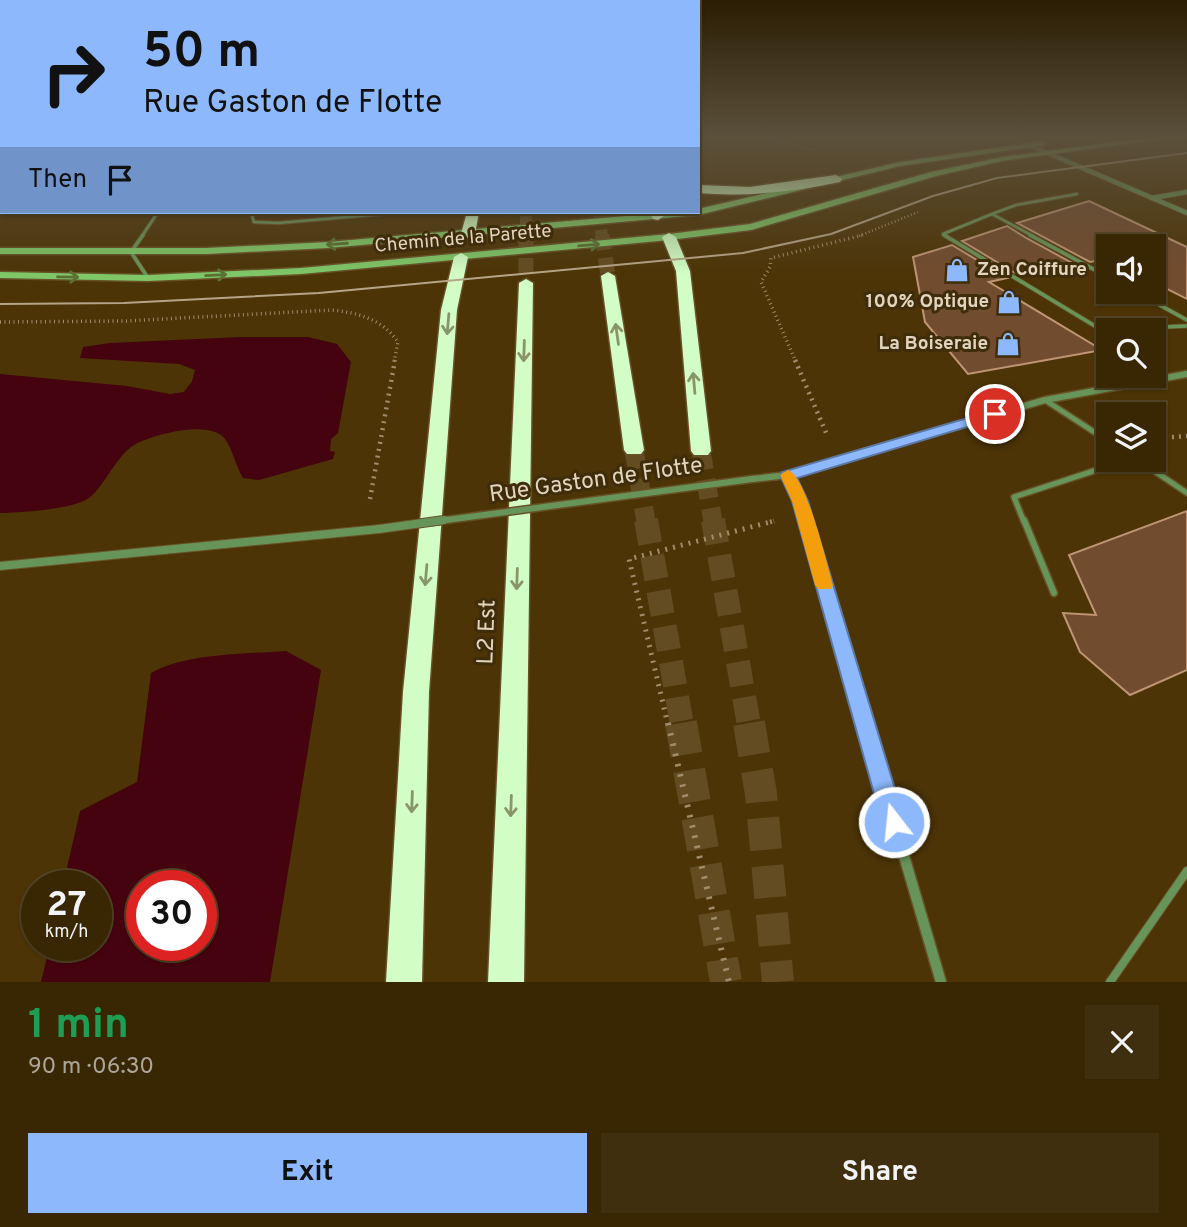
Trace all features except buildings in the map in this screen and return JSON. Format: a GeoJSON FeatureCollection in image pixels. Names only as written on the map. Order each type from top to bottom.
{"type":"FeatureCollection","features":[{"type":"Feature","properties":{"kind":"highway"},"geometry":{"type":"LineString","coordinates":[[700,189],[769,189],[817,182]]}},
{"type":"Feature","properties":{"kind":"highway"},"geometry":{"type":"LineString","coordinates":[[404,982],[416,692],[449,310],[472,214]]}},
{"type":"Feature","properties":{"kind":"highway"},"geometry":{"type":"LineString","coordinates":[[668,237],[684,271],[701,451]]}},
{"type":"Feature","properties":{"kind":"highway"},"geometry":{"type":"LineString","coordinates":[[608,276],[634,450]]}},
{"type":"Feature","properties":{"kind":"highway","name":"L2 Est"},"geometry":{"type":"LineString","coordinates":[[506,982],[526,283]]}},
{"type":"Feature","properties":{"kind":"street","name":"Chemin de la Parette"},"geometry":{"type":"LineString","coordinates":[[700,212],[824,182]]}},
{"type":"Feature","properties":{"kind":"street","name":"Chemin de la Parette"},"geometry":{"type":"LineString","coordinates":[[0,251],[131,252],[464,245],[668,237],[751,227],[907,182]]}},
{"type":"Feature","properties":{"kind":"street"},"geometry":{"type":"LineString","coordinates":[[1114,182],[1187,213]]}},
{"type":"Feature","properties":{"kind":"street"},"geometry":{"type":"LineString","coordinates":[[1151,198],[1187,192]]}},
{"type":"Feature","properties":{"kind":"street"},"geometry":{"type":"LineString","coordinates":[[657,214],[668,237]]}},
{"type":"Feature","properties":{"kind":"street","name":"Chemin de la Parette"},"geometry":{"type":"LineString","coordinates":[[0,275],[148,278],[301,271],[657,214]]}},
{"type":"Feature","properties":{"kind":"street","name":"Rue Gaston de Flotte"},"geometry":{"type":"LineString","coordinates":[[0,566],[379,529],[788,475],[1045,400],[1187,374]]}},
{"type":"Feature","properties":{"kind":"street"},"geometry":{"type":"LineString","coordinates":[[788,475],[800,501],[940,982]]}},
{"type":"Feature","properties":{"kind":"lane"},"geometry":{"type":"LineString","coordinates":[[1077,194],[1017,205],[943,234],[1095,326],[1115,330],[1187,326]]}},
{"type":"Feature","properties":{"kind":"lane"},"geometry":{"type":"LineString","coordinates":[[148,278],[131,252],[157,214]]}},
{"type":"Feature","properties":{"kind":"lane"},"geometry":{"type":"LineString","coordinates":[[252,214],[254,222],[278,223],[382,214]]}},
{"type":"Feature","properties":{"kind":"lane"},"geometry":{"type":"LineString","coordinates":[[992,214],[1096,270]]}},
{"type":"Feature","properties":{"kind":"lane"},"geometry":{"type":"LineString","coordinates":[[1158,304],[1187,320]]}},
{"type":"Feature","properties":{"kind":"lane"},"geometry":{"type":"LineString","coordinates":[[1045,400],[1096,433]]}},
{"type":"Feature","properties":{"kind":"lane"},"geometry":{"type":"LineString","coordinates":[[1054,593],[1014,497],[1096,470]]}},
{"type":"Feature","properties":{"kind":"lane"},"geometry":{"type":"LineString","coordinates":[[1156,472],[1187,493]]}},
{"type":"Feature","properties":{"kind":"lane"},"geometry":{"type":"LineString","coordinates":[[1110,982],[1187,870]]}},
{"type":"Feature","properties":{"kind":"path"},"geometry":{"type":"LineString","coordinates":[[794,254],[771,258],[770,267],[761,282],[825,433]]}},
{"type":"Feature","properties":{"kind":"path"},"geometry":{"type":"LineString","coordinates":[[0,322],[125,321],[321,309],[347,311],[375,319],[392,331],[398,342],[371,499]]}},
{"type":"Feature","properties":{"kind":"path"},"geometry":{"type":"LineString","coordinates":[[1166,437],[1187,436]]}},
{"type":"Feature","properties":{"kind":"path"},"geometry":{"type":"LineString","coordinates":[[729,982],[629,559],[780,520],[777,512]]}},
{"type":"Feature","properties":{"kind":"shaded area"},"geometry":{"type":"Polygon","coordinates":[[[308,337],[337,344],[351,362],[338,433],[331,439],[330,451],[335,452],[333,459],[259,480],[243,478],[228,443],[218,433],[195,429],[181,430],[134,445],[121,456],[95,493],[82,502],[46,510],[0,513],[0,374],[127,386],[170,394],[184,392],[192,381],[195,370],[179,364],[80,358],[83,347],[110,343],[308,337]]]}},
{"type":"Feature","properties":{"kind":"shaded area"},"geometry":{"type":"Polygon","coordinates":[[[286,651],[321,670],[270,982],[41,982],[46,961],[112,961],[112,870],[66,870],[80,811],[137,782],[151,673],[181,662],[235,654],[286,651]]]}},
{"type":"Feature","properties":{"kind":"tunnel"},"geometry":{"type":"LineString","coordinates":[[526,214],[526,283]]}},
{"type":"Feature","properties":{"kind":"tunnel"},"geometry":{"type":"LineString","coordinates":[[599,214],[602,236]]}},
{"type":"Feature","properties":{"kind":"tunnel"},"geometry":{"type":"LineString","coordinates":[[602,235],[608,276]]}},
{"type":"Feature","properties":{"kind":"tunnel"},"geometry":{"type":"LineString","coordinates":[[634,450],[646,522]]}},
{"type":"Feature","properties":{"kind":"tunnel"},"geometry":{"type":"LineString","coordinates":[[701,451],[713,522]]}},
{"type":"Feature","properties":{"kind":"tunnel"},"geometry":{"type":"LineString","coordinates":[[646,520],[682,725]]}},
{"type":"Feature","properties":{"kind":"tunnel"},"geometry":{"type":"LineString","coordinates":[[713,520],[749,725]]}},
{"type":"Feature","properties":{"kind":"tunnel"},"geometry":{"type":"LineString","coordinates":[[681,723],[726,982]]}},
{"type":"Feature","properties":{"kind":"tunnel"},"geometry":{"type":"LineString","coordinates":[[749,723],[761,794],[778,982]]}},
{"type":"Feature","properties":{"kind":"tram line"},"geometry":{"type":"LineString","coordinates":[[0,304],[124,303],[319,293],[743,253],[831,234],[933,196],[983,182]]}},
{"type":"Feature","properties":{"kind":"slow traffic"},"geometry":{"type":"LineString","coordinates":[[788,475],[800,501],[824,585]]}},
{"type":"Feature","properties":{"kind":"place","name":"Zen Coiffure"},"geometry":{"type":"Point","coordinates":[957,270]}},
{"type":"Feature","properties":{"kind":"place","name":"100% Optique"},"geometry":{"type":"Point","coordinates":[1009,302]}},
{"type":"Feature","properties":{"kind":"place","name":"La Boiseraie"},"geometry":{"type":"Point","coordinates":[1008,344]}},
{"type":"Feature","properties":{"kind":"route"},"geometry":{"type":"LineString","coordinates":[[894,822],[800,501],[788,475],[995,414]]}}]}
